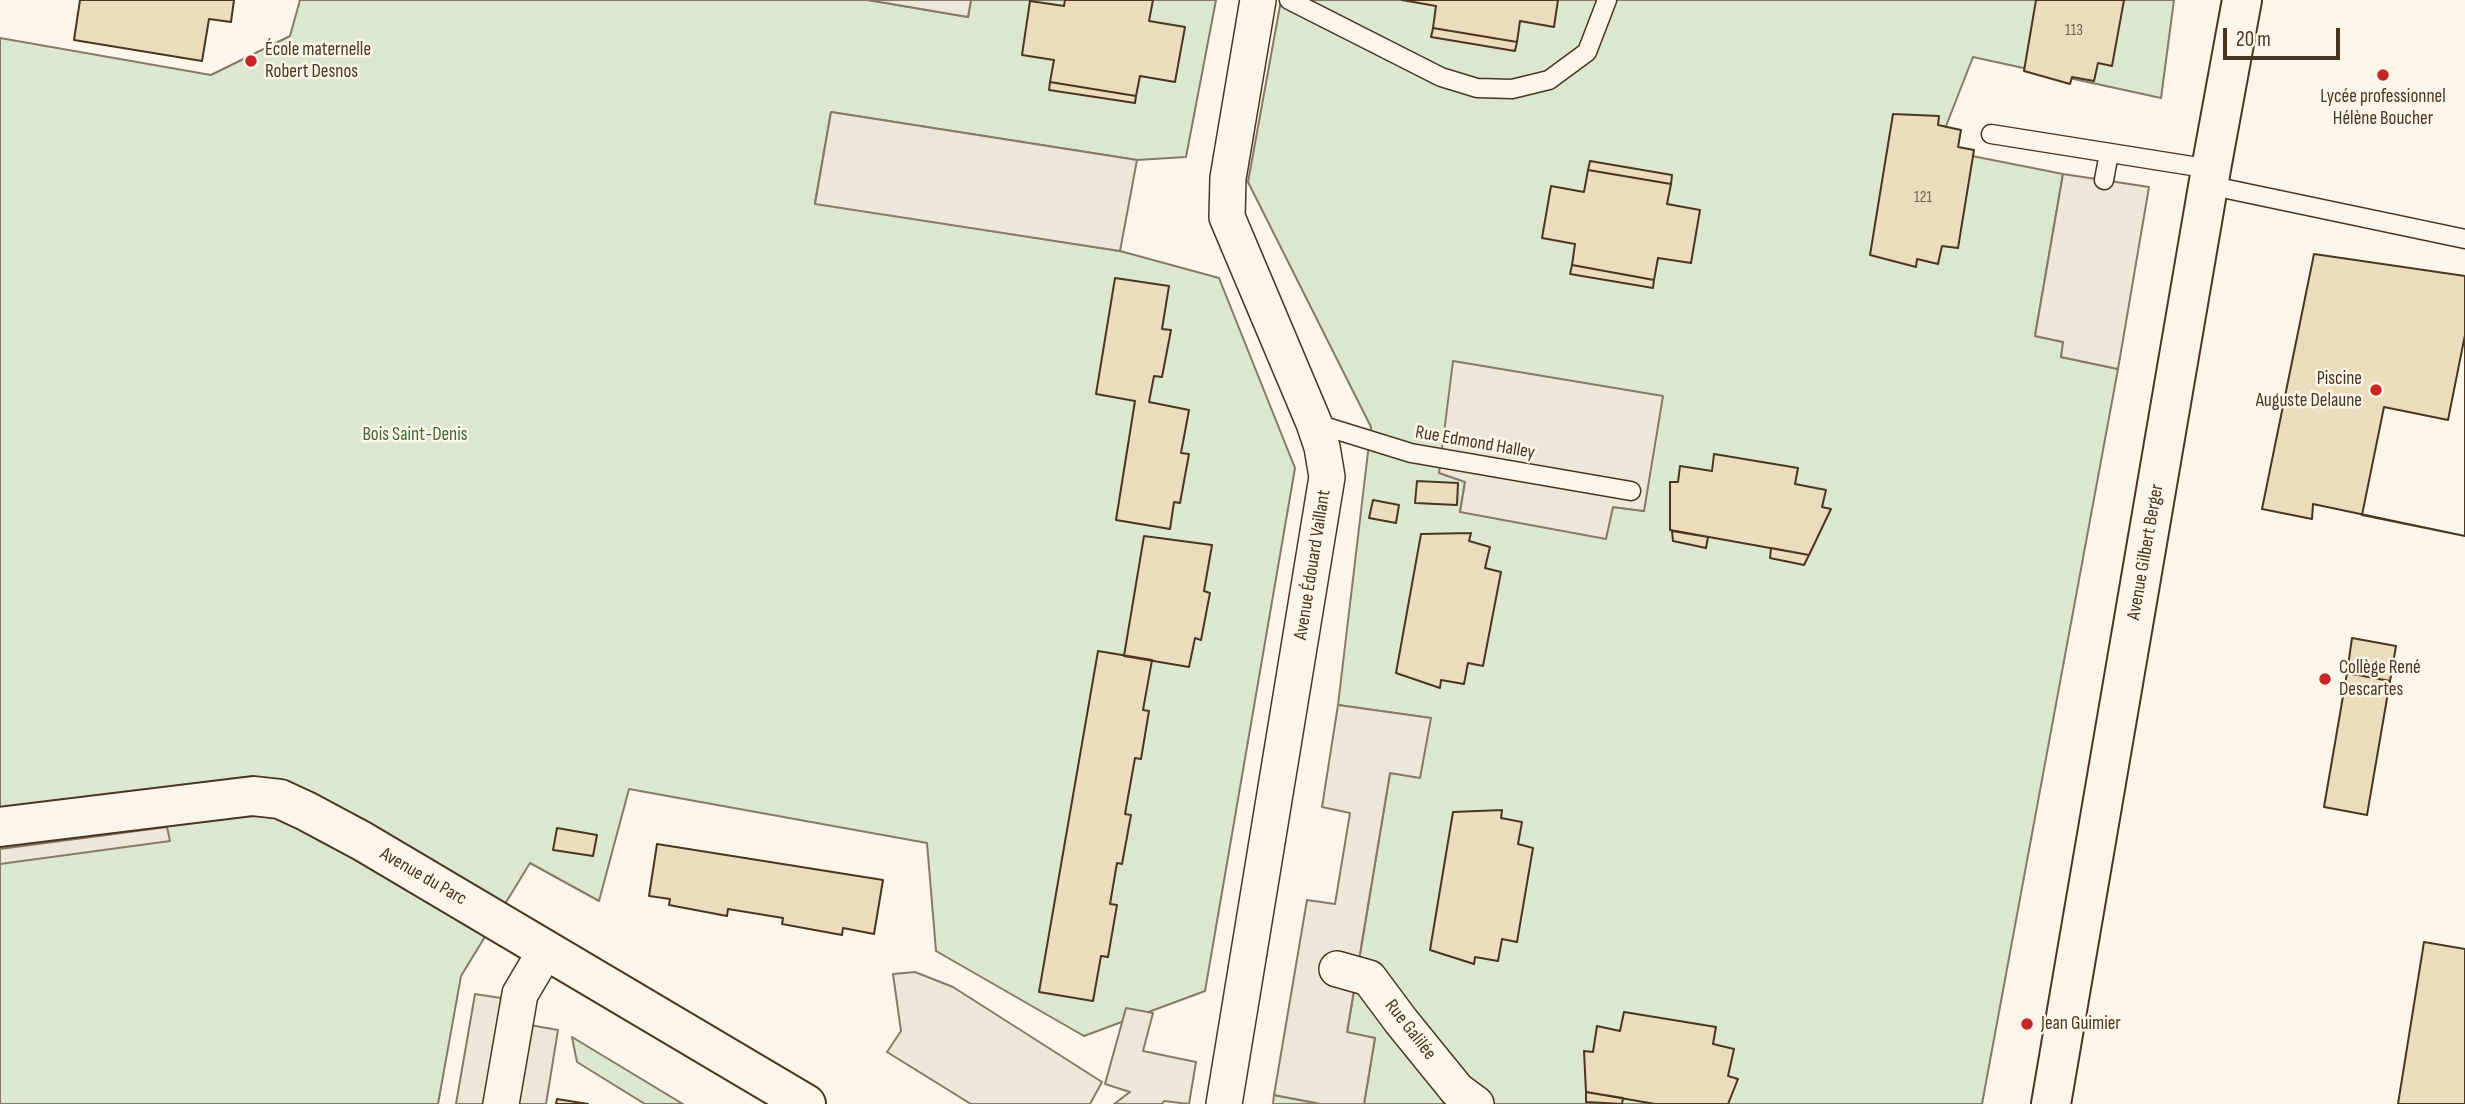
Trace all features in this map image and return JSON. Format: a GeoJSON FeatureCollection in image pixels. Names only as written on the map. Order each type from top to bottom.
{"type":"FeatureCollection","features":[{"type":"Feature","properties":{"kind":"street","name":"Avenue Édouard Vaillant"},"geometry":{"type":"LineString","coordinates":[[1224,1104],[1327,477],[1322,447],[1314,423],[1227,217],[1228,178],[1258,0]]}},
{"type":"Feature","properties":{"kind":"street","name":"Avenue Gilbert Berger"},"geometry":{"type":"LineString","coordinates":[[2051,1104],[2209,177],[2242,0]]}},
{"type":"Feature","properties":{"kind":"street","name":"Avenue du Parc"},"geometry":{"type":"LineString","coordinates":[[0,827],[253,796],[280,799],[362,841],[806,1104]]}},
{"type":"Feature","properties":{"kind":"street"},"geometry":{"type":"LineString","coordinates":[[501,1104],[520,994],[547,950]]}},
{"type":"Feature","properties":{"kind":"street","name":"Rue Galilée"},"geometry":{"type":"LineString","coordinates":[[1337,969],[1369,978],[1457,1090],[1476,1104]]}},
{"type":"Feature","properties":{"kind":"lane"},"geometry":{"type":"LineString","coordinates":[[1289,0],[1441,76],[1477,88],[1512,89],[1549,80],[1587,52],[1607,0]]}},
{"type":"Feature","properties":{"kind":"lane"},"geometry":{"type":"LineString","coordinates":[[1991,134],[2109,153],[2465,239]]}},
{"type":"Feature","properties":{"kind":"lane"},"geometry":{"type":"LineString","coordinates":[[2104,180],[2109,153]]}},
{"type":"Feature","properties":{"kind":"lane","name":"Rue Edmond Halley"},"geometry":{"type":"LineString","coordinates":[[1314,423],[1412,453],[1631,491]]}},
{"type":"Feature","properties":{"kind":"green space","name":"Bois Saint-Denis"},"geometry":{"type":"Polygon","coordinates":[[[300,0],[868,0],[968,17],[971,0],[1216,0],[1186,157],[1137,160],[831,112],[815,203],[1120,251],[1219,278],[1295,468],[1205,991],[1084,1036],[936,951],[927,843],[629,789],[599,901],[530,863],[461,976],[438,1104],[0,1104],[0,38],[211,75],[290,36],[300,0]]]}},
{"type":"Feature","properties":{"kind":"green space"},"geometry":{"type":"Polygon","coordinates":[[[1281,0],[2174,0],[2161,98],[1973,57],[1937,149],[2063,174],[2035,336],[2064,342],[2061,357],[2118,369],[1982,1104],[1364,1104],[1375,1038],[1347,1033],[1390,773],[1420,777],[1430,718],[1338,705],[1371,427],[1248,182],[1281,0]],[[1465,482],[1460,512],[1613,507],[1644,511],[1465,482]]]}},
{"type":"Feature","properties":{"kind":"green space"},"geometry":{"type":"Polygon","coordinates":[[[572,1037],[683,1104],[645,1104],[577,1062],[572,1037]]]}},
{"type":"Feature","properties":{"kind":"green space"},"geometry":{"type":"Polygon","coordinates":[[[1274,1095],[1321,1104],[1273,1104],[1274,1095]]]}},
{"type":"Feature","properties":{"kind":"shaded area"},"geometry":{"type":"Polygon","coordinates":[[[868,0],[971,0],[968,17],[868,0]]]}},
{"type":"Feature","properties":{"kind":"shaded area"},"geometry":{"type":"Polygon","coordinates":[[[831,112],[1137,160],[1120,251],[815,204],[831,112]]]}},
{"type":"Feature","properties":{"kind":"shaded area"},"geometry":{"type":"Polygon","coordinates":[[[2063,174],[2149,187],[2118,369],[2061,357],[2063,342],[2035,336],[2063,174]]]}},
{"type":"Feature","properties":{"kind":"shaded area"},"geometry":{"type":"Polygon","coordinates":[[[1453,361],[1663,396],[1644,511],[1613,507],[1606,539],[1460,512],[1465,482],[1439,473],[1453,361]]]}},
{"type":"Feature","properties":{"kind":"shaded area"},"geometry":{"type":"Polygon","coordinates":[[[1338,705],[1431,718],[1420,778],[1390,773],[1347,1032],[1375,1038],[1364,1104],[1321,1104],[1274,1095],[1307,900],[1335,904],[1350,813],[1322,807],[1338,705]]]}},
{"type":"Feature","properties":{"kind":"shaded area"},"geometry":{"type":"Polygon","coordinates":[[[167,827],[170,841],[0,864],[0,849],[167,827]]]}},
{"type":"Feature","properties":{"kind":"shaded area"},"geometry":{"type":"Polygon","coordinates":[[[915,972],[953,987],[1102,1082],[1090,1104],[971,1104],[887,1052],[901,1031],[893,974],[915,972]]]}},
{"type":"Feature","properties":{"kind":"shaded area"},"geometry":{"type":"Polygon","coordinates":[[[475,994],[533,1003],[530,1025],[558,1030],[546,1104],[456,1104],[475,994]]]}},
{"type":"Feature","properties":{"kind":"shaded area"},"geometry":{"type":"Polygon","coordinates":[[[1126,1008],[1153,1013],[1143,1051],[1196,1062],[1189,1104],[1164,1101],[1162,1104],[1114,1104],[1130,1092],[1105,1084],[1126,1008]]]}},
{"type":"Feature","properties":{"kind":"building"},"geometry":{"type":"Polygon","coordinates":[[[80,0],[234,0],[231,22],[209,19],[202,61],[74,40],[80,0]]]}},
{"type":"Feature","properties":{"kind":"building"},"geometry":{"type":"Polygon","coordinates":[[[1065,0],[1153,0],[1149,21],[1185,27],[1175,82],[1140,76],[1136,96],[1050,82],[1054,60],[1022,55],[1030,1],[1064,6],[1065,0]]]}},
{"type":"Feature","properties":{"kind":"building"},"geometry":{"type":"Polygon","coordinates":[[[1402,0],[1558,0],[1554,27],[1520,21],[1517,42],[1433,28],[1436,6],[1402,0]]]}},
{"type":"Feature","properties":{"kind":"building"},"geometry":{"type":"Polygon","coordinates":[[[2036,0],[2124,0],[2112,66],[2098,63],[2094,81],[2072,77],[2070,84],[2024,71],[2036,0]]]}},
{"type":"Feature","properties":{"kind":"building"},"geometry":{"type":"Polygon","coordinates":[[[1433,28],[1517,42],[1515,51],[1431,37],[1433,28]]]}},
{"type":"Feature","properties":{"kind":"building"},"geometry":{"type":"Polygon","coordinates":[[[1050,82],[1136,96],[1135,103],[1049,90],[1050,82]]]}},
{"type":"Feature","properties":{"kind":"building"},"geometry":{"type":"Polygon","coordinates":[[[1893,114],[1939,116],[1938,125],[1961,130],[1958,147],[1974,150],[1958,248],[1942,246],[1938,264],[1917,259],[1916,267],[1870,255],[1893,114]]]}},
{"type":"Feature","properties":{"kind":"building"},"geometry":{"type":"Polygon","coordinates":[[[1590,161],[1672,175],[1671,184],[1588,170],[1590,161]]]}},
{"type":"Feature","properties":{"kind":"building"},"geometry":{"type":"Polygon","coordinates":[[[1588,170],[1671,184],[1667,204],[1700,210],[1691,263],[1658,258],[1654,280],[1572,265],[1575,244],[1542,238],[1551,186],[1584,192],[1588,170]]]}},
{"type":"Feature","properties":{"kind":"building","name":"Piscine Auguste Delaune"},"geometry":{"type":"Polygon","coordinates":[[[2314,254],[2465,276],[2465,536],[2313,504],[2312,519],[2262,509],[2314,254]]]}},
{"type":"Feature","properties":{"kind":"building"},"geometry":{"type":"Polygon","coordinates":[[[1572,265],[1654,280],[1653,288],[1570,274],[1572,265]]]}},
{"type":"Feature","properties":{"kind":"building"},"geometry":{"type":"Polygon","coordinates":[[[1115,278],[1169,286],[1162,329],[1171,330],[1162,377],[1154,376],[1149,402],[1189,410],[1181,453],[1189,454],[1180,503],[1174,502],[1170,529],[1116,520],[1135,401],[1096,394],[1115,278]]]}},
{"type":"Feature","properties":{"kind":"building"},"geometry":{"type":"Polygon","coordinates":[[[2465,335],[2465,536],[2362,515],[2384,407],[2448,420],[2465,335]]]}},
{"type":"Feature","properties":{"kind":"building"},"geometry":{"type":"Polygon","coordinates":[[[1714,454],[1798,468],[1795,484],[1826,490],[1822,507],[1831,509],[1809,555],[1670,530],[1670,482],[1678,482],[1680,466],[1712,471],[1714,454]]]}},
{"type":"Feature","properties":{"kind":"building"},"geometry":{"type":"Polygon","coordinates":[[[1417,481],[1458,483],[1457,505],[1415,503],[1417,481]]]}},
{"type":"Feature","properties":{"kind":"building"},"geometry":{"type":"Polygon","coordinates":[[[1373,500],[1399,505],[1396,523],[1369,518],[1373,500]]]}},
{"type":"Feature","properties":{"kind":"building"},"geometry":{"type":"Polygon","coordinates":[[[1672,531],[1708,537],[1706,548],[1673,541],[1672,531]]]}},
{"type":"Feature","properties":{"kind":"building"},"geometry":{"type":"Polygon","coordinates":[[[1471,533],[1469,541],[1490,547],[1485,568],[1501,572],[1483,666],[1468,663],[1464,684],[1441,680],[1440,688],[1396,673],[1421,534],[1471,533]]]}},
{"type":"Feature","properties":{"kind":"building"},"geometry":{"type":"Polygon","coordinates":[[[1144,536],[1212,545],[1204,591],[1210,593],[1201,640],[1195,638],[1189,667],[1124,656],[1144,536]]]}},
{"type":"Feature","properties":{"kind":"building"},"geometry":{"type":"Polygon","coordinates":[[[1771,548],[1809,555],[1804,565],[1770,558],[1771,548]]]}},
{"type":"Feature","properties":{"kind":"building"},"geometry":{"type":"Polygon","coordinates":[[[2352,638],[2396,646],[2390,681],[2347,673],[2352,638]]]}},
{"type":"Feature","properties":{"kind":"building"},"geometry":{"type":"Polygon","coordinates":[[[1098,651],[1152,660],[1143,710],[1149,711],[1141,759],[1135,758],[1125,814],[1131,815],[1122,864],[1117,863],[1110,904],[1117,905],[1108,957],[1101,956],[1093,1001],[1039,992],[1098,651]]]}},
{"type":"Feature","properties":{"kind":"building"},"geometry":{"type":"Polygon","coordinates":[[[2347,673],[2390,681],[2367,815],[2324,807],[2347,673]]]}},
{"type":"Feature","properties":{"kind":"building"},"geometry":{"type":"Polygon","coordinates":[[[1502,810],[1501,818],[1522,822],[1518,844],[1533,848],[1517,942],[1502,939],[1498,961],[1475,957],[1474,964],[1430,950],[1453,812],[1502,810]]]}},
{"type":"Feature","properties":{"kind":"building"},"geometry":{"type":"Polygon","coordinates":[[[557,828],[597,835],[593,856],[553,850],[557,828]]]}},
{"type":"Feature","properties":{"kind":"building"},"geometry":{"type":"Polygon","coordinates":[[[657,844],[883,880],[874,934],[843,928],[842,935],[782,924],[783,918],[728,909],[727,916],[669,905],[670,899],[649,896],[657,844]]]}},
{"type":"Feature","properties":{"kind":"building"},"geometry":{"type":"Polygon","coordinates":[[[2424,942],[2465,949],[2465,1104],[2398,1104],[2424,942]]]}},
{"type":"Feature","properties":{"kind":"building"},"geometry":{"type":"Polygon","coordinates":[[[1624,1012],[1716,1027],[1713,1044],[1734,1049],[1728,1076],[1738,1079],[1728,1104],[1655,1104],[1586,1092],[1584,1051],[1593,1052],[1597,1026],[1620,1031],[1624,1012]]]}},
{"type":"Feature","properties":{"kind":"building"},"geometry":{"type":"Polygon","coordinates":[[[1586,1092],[1623,1098],[1622,1104],[1586,1102],[1586,1092]]]}},
{"type":"Feature","properties":{"kind":"building"},"geometry":{"type":"Polygon","coordinates":[[[557,1099],[588,1104],[556,1104],[557,1099]]]}},
{"type":"Feature","properties":{"kind":"place","name":"École maternelle Robert Desnos"},"geometry":{"type":"Point","coordinates":[251,61]}},
{"type":"Feature","properties":{"kind":"place","name":"Lycée professionnel Hélène Boucher"},"geometry":{"type":"Point","coordinates":[2383,75]}},
{"type":"Feature","properties":{"kind":"place","name":"Piscine Auguste Delaune"},"geometry":{"type":"Point","coordinates":[2376,390]}},
{"type":"Feature","properties":{"kind":"place","name":"Collège René Descartes"},"geometry":{"type":"Point","coordinates":[2325,679]}},
{"type":"Feature","properties":{"kind":"place","name":"Jean Guimier"},"geometry":{"type":"Point","coordinates":[2027,1024]}}]}
